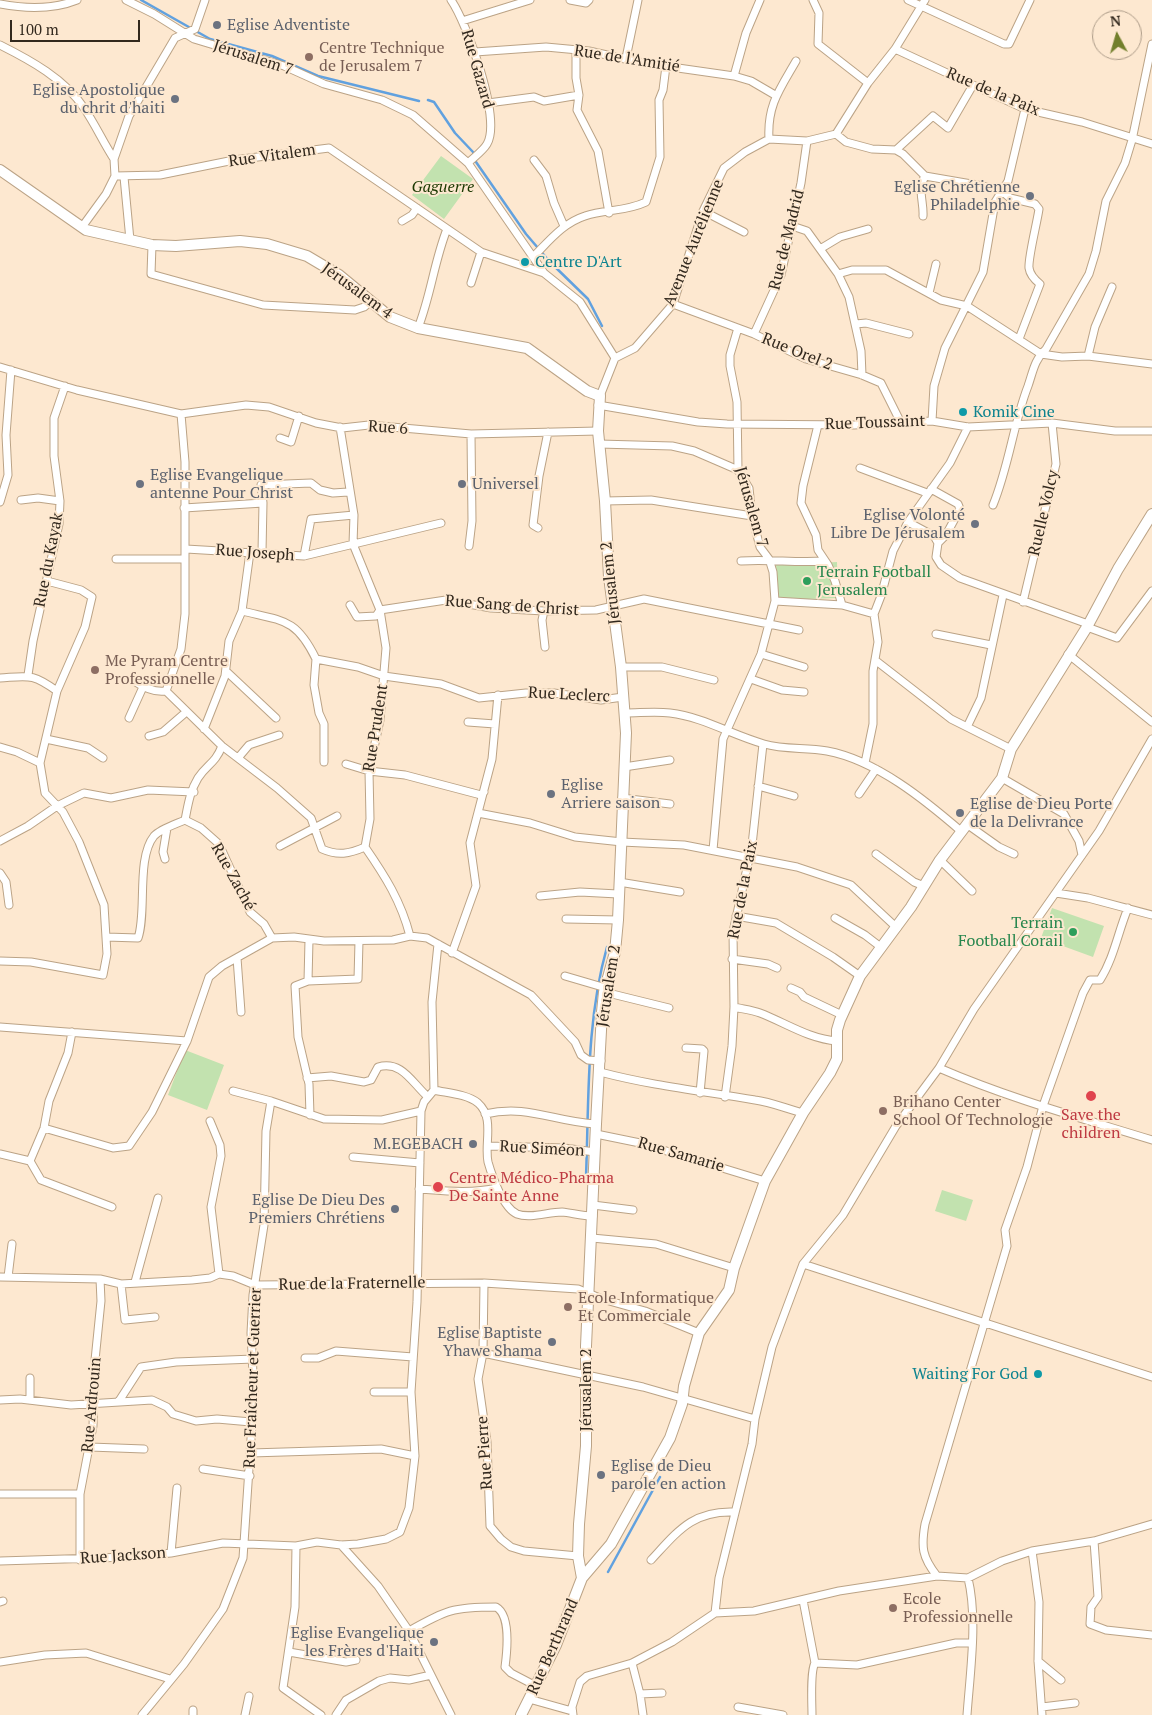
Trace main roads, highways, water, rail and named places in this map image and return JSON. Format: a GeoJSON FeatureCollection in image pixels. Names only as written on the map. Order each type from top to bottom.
{"type":"FeatureCollection","features":[{"type":"Feature","properties":{"kind":"waterway"},"geometry":{"type":"LineString","coordinates":[[141,0],[210,39],[272,56],[318,76],[419,101]]}},
{"type":"Feature","properties":{"kind":"waterway"},"geometry":{"type":"LineString","coordinates":[[428,100],[434,102],[455,133],[473,152],[476,162],[526,234],[550,262],[588,299],[602,326]]}},
{"type":"Feature","properties":{"kind":"waterway"},"geometry":{"type":"LineString","coordinates":[[586,1177],[588,1090],[592,1032],[595,1003],[607,947]]}},
{"type":"Feature","properties":{"kind":"waterway"},"geometry":{"type":"LineString","coordinates":[[608,1572],[660,1477]]}},
{"type":"Feature","properties":{"kind":"place","name":"Eglise Adventiste"},"geometry":{"type":"Point","coordinates":[217,25]}},
{"type":"Feature","properties":{"kind":"place","name":"Centre Technique de Jerusalem 7"},"geometry":{"type":"Point","coordinates":[309,57]}},
{"type":"Feature","properties":{"kind":"place","name":"Eglise Apostolique du chrit d'haiti"},"geometry":{"type":"Point","coordinates":[175,99]}},
{"type":"Feature","properties":{"kind":"place","name":"Eglise Chrétienne Philadelphie"},"geometry":{"type":"Point","coordinates":[1030,196]}},
{"type":"Feature","properties":{"kind":"place","name":"Centre D'Art"},"geometry":{"type":"Point","coordinates":[525,262]}},
{"type":"Feature","properties":{"kind":"place","name":"Komik Cine"},"geometry":{"type":"Point","coordinates":[963,412]}},
{"type":"Feature","properties":{"kind":"place","name":"Eglise Evangelique antenne Pour Christ"},"geometry":{"type":"Point","coordinates":[140,484]}},
{"type":"Feature","properties":{"kind":"place","name":"Universel"},"geometry":{"type":"Point","coordinates":[462,484]}},
{"type":"Feature","properties":{"kind":"place","name":"Eglise Volonté Libre De Jérusalem"},"geometry":{"type":"Point","coordinates":[975,524]}},
{"type":"Feature","properties":{"kind":"place","name":"Terrain Football Jerusalem"},"geometry":{"type":"Point","coordinates":[807,581]}},
{"type":"Feature","properties":{"kind":"place","name":"Me Pyram Centre Professionnelle"},"geometry":{"type":"Point","coordinates":[95,670]}},
{"type":"Feature","properties":{"kind":"place","name":"Eglise Arriere saison"},"geometry":{"type":"Point","coordinates":[551,794]}},
{"type":"Feature","properties":{"kind":"place","name":"Eglise de Dieu Porte de la Delivrance"},"geometry":{"type":"Point","coordinates":[960,813]}},
{"type":"Feature","properties":{"kind":"place","name":"Terrain Football Corail"},"geometry":{"type":"Point","coordinates":[1073,932]}},
{"type":"Feature","properties":{"kind":"place","name":"Save the children"},"geometry":{"type":"Point","coordinates":[1091,1096]}},
{"type":"Feature","properties":{"kind":"place","name":"Brihano Center School Of Technologie"},"geometry":{"type":"Point","coordinates":[883,1111]}},
{"type":"Feature","properties":{"kind":"place","name":"M.EGEBACH"},"geometry":{"type":"Point","coordinates":[473,1144]}},
{"type":"Feature","properties":{"kind":"place","name":"Centre Médico-Pharma De Sainte Anne"},"geometry":{"type":"Point","coordinates":[438,1187]}},
{"type":"Feature","properties":{"kind":"place","name":"Eglise De Dieu Des Premiers Chrétiens"},"geometry":{"type":"Point","coordinates":[395,1209]}},
{"type":"Feature","properties":{"kind":"place","name":"Ecole Informatique Et Commerciale"},"geometry":{"type":"Point","coordinates":[568,1307]}},
{"type":"Feature","properties":{"kind":"place","name":"Eglise Baptiste Yhawe Shama"},"geometry":{"type":"Point","coordinates":[552,1342]}},
{"type":"Feature","properties":{"kind":"place","name":"Waiting For God"},"geometry":{"type":"Point","coordinates":[1038,1374]}},
{"type":"Feature","properties":{"kind":"place","name":"Eglise de Dieu parole en action"},"geometry":{"type":"Point","coordinates":[601,1475]}},
{"type":"Feature","properties":{"kind":"place","name":"Ecole Professionnelle"},"geometry":{"type":"Point","coordinates":[893,1608]}},
{"type":"Feature","properties":{"kind":"place","name":"Eglise Evangelique les Frères d'Haiti"},"geometry":{"type":"Point","coordinates":[434,1642]}},
{"type":"Feature","properties":{"kind":"park label","name":"Gaguerre"},"geometry":{"type":"Point","coordinates":[443,187]}}]}
